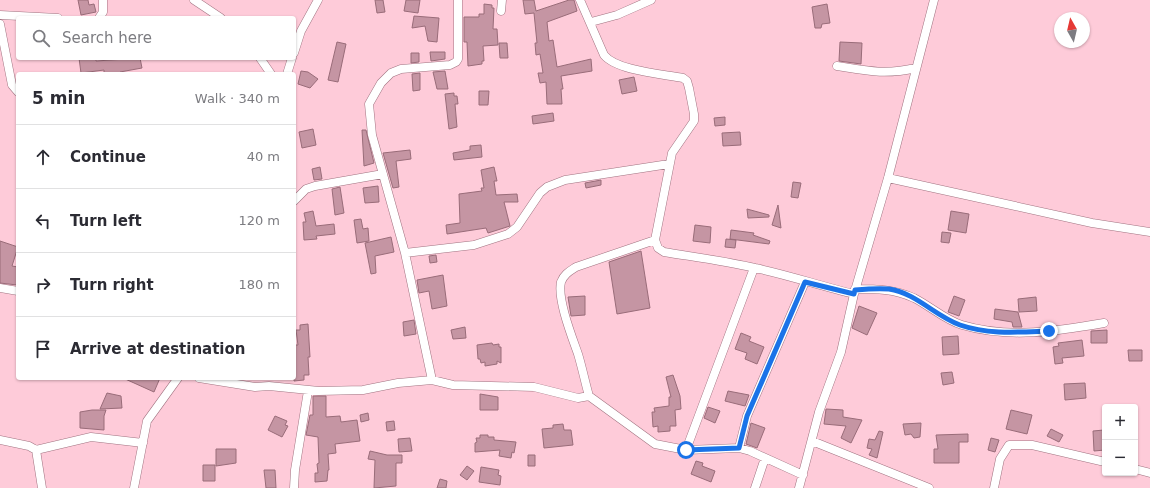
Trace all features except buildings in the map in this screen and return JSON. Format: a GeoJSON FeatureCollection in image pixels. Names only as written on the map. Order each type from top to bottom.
{"type":"FeatureCollection","features":[{"type":"Feature","properties":{"kind":"street"},"geometry":{"type":"LineString","coordinates":[[100,16],[103,12],[103,0]]}},
{"type":"Feature","properties":{"kind":"street"},"geometry":{"type":"LineString","coordinates":[[194,0],[218,16]]}},
{"type":"Feature","properties":{"kind":"street"},"geometry":{"type":"LineString","coordinates":[[296,47],[301,31],[318,0]]}},
{"type":"Feature","properties":{"kind":"street"},"geometry":{"type":"LineString","coordinates":[[432,380],[405,253],[372,135],[369,104],[381,83],[391,73],[401,69],[450,65],[456,62],[458,59],[458,0]]}},
{"type":"Feature","properties":{"kind":"street"},"geometry":{"type":"LineString","coordinates":[[502,0],[502,11]]}},
{"type":"Feature","properties":{"kind":"street"},"geometry":{"type":"LineString","coordinates":[[580,0],[591,22],[604,55],[609,61],[624,66],[683,78],[687,81],[694,121],[672,153],[669,164],[655,240],[658,248],[664,252],[754,268],[798,278],[805,282],[854,292],[890,290],[916,299],[961,325],[991,331],[1007,333],[1049,331],[1104,323]]}},
{"type":"Feature","properties":{"kind":"street"},"geometry":{"type":"LineString","coordinates":[[591,22],[617,15],[651,0]]}},
{"type":"Feature","properties":{"kind":"street"},"geometry":{"type":"LineString","coordinates":[[799,488],[819,412],[841,352],[854,292],[888,178],[934,0]]}},
{"type":"Feature","properties":{"kind":"street"},"geometry":{"type":"LineString","coordinates":[[0,15],[19,16]]}},
{"type":"Feature","properties":{"kind":"street"},"geometry":{"type":"LineString","coordinates":[[0,24],[12,85],[16,90]]}},
{"type":"Feature","properties":{"kind":"street"},"geometry":{"type":"LineString","coordinates":[[261,60],[270,72]]}},
{"type":"Feature","properties":{"kind":"street"},"geometry":{"type":"LineString","coordinates":[[288,72],[291,60]]}},
{"type":"Feature","properties":{"kind":"street"},"geometry":{"type":"LineString","coordinates":[[838,66],[883,73],[898,72],[916,68]]}},
{"type":"Feature","properties":{"kind":"street"},"geometry":{"type":"LineString","coordinates":[[405,253],[474,245],[508,234],[517,227],[540,193],[551,185],[564,180],[669,164]]}},
{"type":"Feature","properties":{"kind":"street"},"geometry":{"type":"LineString","coordinates":[[296,199],[306,189],[315,186],[383,174]]}},
{"type":"Feature","properties":{"kind":"street"},"geometry":{"type":"LineString","coordinates":[[888,178],[1092,223],[1150,232]]}},
{"type":"Feature","properties":{"kind":"street"},"geometry":{"type":"LineString","coordinates":[[655,240],[576,267],[566,274],[561,282],[562,302],[571,339],[578,354],[589,396],[654,444],[686,450],[739,448],[803,475]]}},
{"type":"Feature","properties":{"kind":"street"},"geometry":{"type":"LineString","coordinates":[[686,450],[754,268]]}},
{"type":"Feature","properties":{"kind":"street"},"geometry":{"type":"LineString","coordinates":[[739,448],[747,416],[805,282]]}},
{"type":"Feature","properties":{"kind":"street"},"geometry":{"type":"LineString","coordinates":[[0,288],[16,291]]}},
{"type":"Feature","properties":{"kind":"street"},"geometry":{"type":"LineString","coordinates":[[134,488],[147,421],[177,380]]}},
{"type":"Feature","properties":{"kind":"street"},"geometry":{"type":"LineString","coordinates":[[211,380],[255,387],[269,386],[308,391],[363,390],[414,380],[432,380],[453,384],[534,387],[578,398],[589,396]]}},
{"type":"Feature","properties":{"kind":"street"},"geometry":{"type":"LineString","coordinates":[[294,488],[295,470],[308,391]]}},
{"type":"Feature","properties":{"kind":"street"},"geometry":{"type":"LineString","coordinates":[[0,440],[29,446],[36,450],[91,437],[143,443]]}},
{"type":"Feature","properties":{"kind":"street"},"geometry":{"type":"LineString","coordinates":[[812,441],[930,488]]}},
{"type":"Feature","properties":{"kind":"street"},"geometry":{"type":"LineString","coordinates":[[994,488],[1000,459],[1010,445],[1032,445],[1102,461]]}},
{"type":"Feature","properties":{"kind":"street"},"geometry":{"type":"LineString","coordinates":[[36,450],[42,488]]}},
{"type":"Feature","properties":{"kind":"street"},"geometry":{"type":"LineString","coordinates":[[756,488],[765,458]]}},
{"type":"Feature","properties":{"kind":"street"},"geometry":{"type":"LineString","coordinates":[[1138,470],[1150,473]]}},
{"type":"Feature","properties":{"kind":"route"},"geometry":{"type":"LineString","coordinates":[[686,450],[739,448],[747,416],[805,282],[854,294],[855,290],[879,288],[902,293],[916,299],[961,325],[973,328],[1007,333],[1049,331]]}}]}
